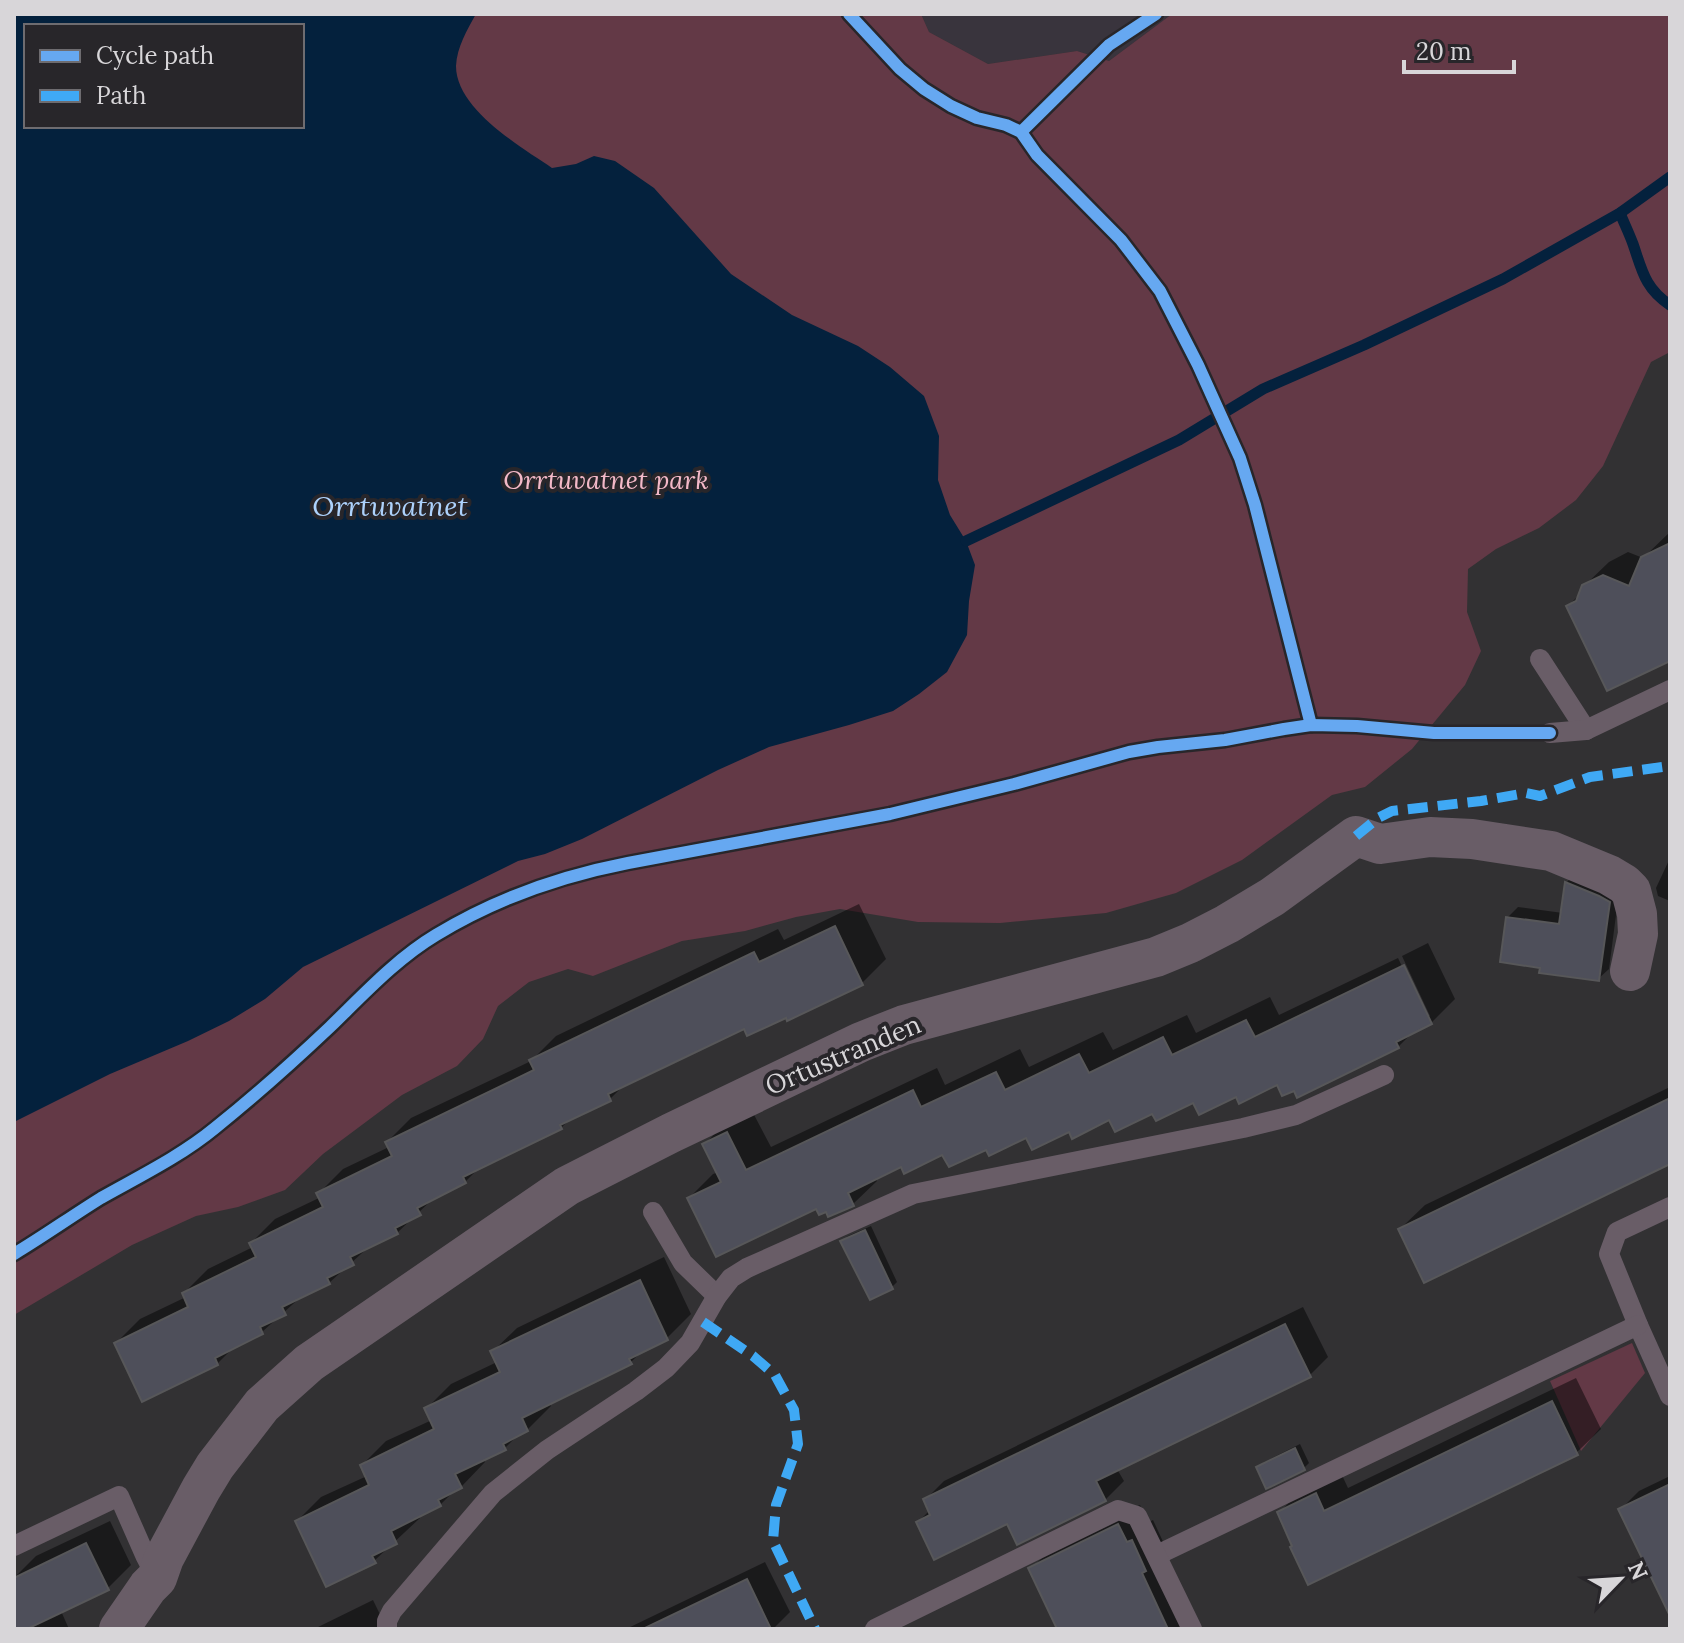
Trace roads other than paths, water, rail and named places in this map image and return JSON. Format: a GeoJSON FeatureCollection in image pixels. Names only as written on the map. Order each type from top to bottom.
{"type":"FeatureCollection","features":[{"type":"Feature","properties":{"kind":"street","name":"Ortustranden"},"geometry":{"type":"LineString","coordinates":[[119,1629],[157,1578],[164,1558],[215,1466],[262,1405],[309,1363],[567,1186],[861,1042],[904,1025],[1156,957],[1190,943],[1272,897],[1356,836],[1380,844],[1430,837],[1472,839],[1551,851],[1609,875],[1631,891],[1637,914],[1638,934],[1630,971]]}},
{"type":"Feature","properties":{"kind":"lane"},"geometry":{"type":"LineString","coordinates":[[1540,659],[1586,730]]}},
{"type":"Feature","properties":{"kind":"lane"},"geometry":{"type":"LineString","coordinates":[[1550,733],[1586,730],[1670,690]]}},
{"type":"Feature","properties":{"kind":"lane"},"geometry":{"type":"LineString","coordinates":[[387,1629],[392,1611],[493,1493],[547,1450],[666,1368],[690,1343],[731,1278],[747,1268],[913,1194],[1296,1115],[1384,1075]]}},
{"type":"Feature","properties":{"kind":"lane"},"geometry":{"type":"LineString","coordinates":[[1670,1207],[1617,1232],[1609,1254],[1670,1396]]}},
{"type":"Feature","properties":{"kind":"lane"},"geometry":{"type":"LineString","coordinates":[[653,1212],[683,1263],[717,1296]]}},
{"type":"Feature","properties":{"kind":"lane"},"geometry":{"type":"LineString","coordinates":[[1157,1555],[1638,1325]]}},
{"type":"Feature","properties":{"kind":"lane"},"geometry":{"type":"LineString","coordinates":[[14,1546],[119,1496],[157,1578]]}},
{"type":"Feature","properties":{"kind":"lane"},"geometry":{"type":"LineString","coordinates":[[875,1629],[1118,1510],[1137,1516],[1192,1629]]}},
{"type":"Feature","properties":{"kind":"water","name":"Orrtuvatnet"},"geometry":{"type":"Polygon","coordinates":[[[14,14],[476,14],[460,45],[456,66],[459,82],[467,97],[492,125],[552,168],[576,164],[594,156],[615,161],[654,188],[731,274],[792,315],[858,346],[890,367],[924,396],[939,436],[938,480],[950,515],[966,541],[975,565],[967,635],[947,672],[893,711],[769,747],[582,839],[518,861],[303,967],[265,999],[229,1021],[110,1074],[14,1122],[14,14]]]}},
{"type":"Feature","properties":{"kind":"waterway"},"geometry":{"type":"LineString","coordinates":[[966,541],[1179,440],[1263,389],[1503,279],[1620,213],[1670,177]]}},
{"type":"Feature","properties":{"kind":"waterway"},"geometry":{"type":"LineString","coordinates":[[1620,213],[1646,278],[1655,292],[1670,305]]}},
{"type":"Feature","properties":{"kind":"park label","name":"Orrtuvatnet park"},"geometry":{"type":"Point","coordinates":[606,480]}}]}
